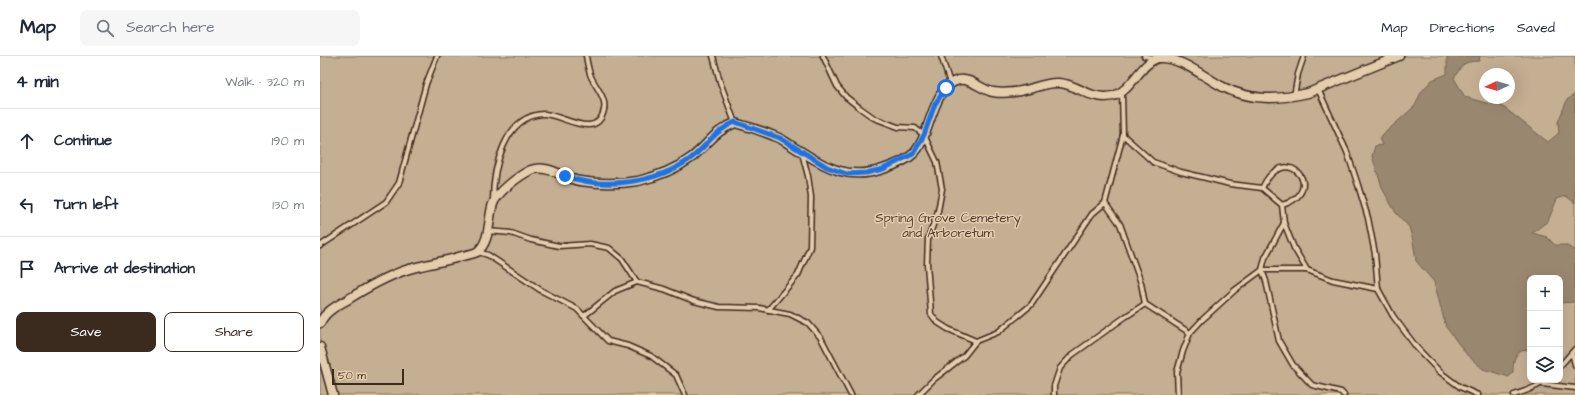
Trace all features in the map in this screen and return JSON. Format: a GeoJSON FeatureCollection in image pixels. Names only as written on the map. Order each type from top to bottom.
{"type":"FeatureCollection","features":[{"type":"Feature","properties":{"kind":"street"},"geometry":{"type":"LineString","coordinates":[[320,323],[323,317],[332,308],[380,280],[407,270],[477,251],[484,241],[488,231],[493,203],[498,195],[509,185],[532,170],[544,168],[579,181],[592,183],[616,183],[638,180],[659,174],[692,158],[717,132],[735,122],[780,138],[802,153],[827,167],[847,174],[866,173],[883,169],[913,154],[924,135],[935,104],[950,84],[960,80],[967,80],[992,92],[1028,90],[1045,84],[1059,82],[1088,95],[1102,97],[1113,96],[1122,92],[1144,67],[1158,58],[1172,58],[1188,64],[1224,88],[1261,99],[1294,97],[1318,90],[1399,56]]}},
{"type":"Feature","properties":{"kind":"street"},"geometry":{"type":"LineString","coordinates":[[320,347],[333,395]]}},
{"type":"Feature","properties":{"kind":"lane"},"geometry":{"type":"LineString","coordinates":[[320,246],[386,202],[398,183],[426,84],[437,56]]}},
{"type":"Feature","properties":{"kind":"lane"},"geometry":{"type":"LineString","coordinates":[[493,203],[493,187],[498,161],[509,134],[519,122],[531,116],[545,114],[584,125],[594,124],[600,119],[604,111],[604,102],[590,74],[586,56]]}},
{"type":"Feature","properties":{"kind":"lane"},"geometry":{"type":"LineString","coordinates":[[713,56],[720,82],[735,122]]}},
{"type":"Feature","properties":{"kind":"lane"},"geometry":{"type":"LineString","coordinates":[[823,56],[837,86],[860,108],[874,118],[898,127],[915,128],[924,135],[936,162],[942,189],[938,211],[928,239],[927,264],[931,314],[937,322],[948,329],[976,341]]}},
{"type":"Feature","properties":{"kind":"lane"},"geometry":{"type":"LineString","coordinates":[[940,56],[950,84]]}},
{"type":"Feature","properties":{"kind":"lane"},"geometry":{"type":"LineString","coordinates":[[1144,56],[1158,58]]}},
{"type":"Feature","properties":{"kind":"lane"},"geometry":{"type":"LineString","coordinates":[[1294,97],[1298,74],[1304,56]]}},
{"type":"Feature","properties":{"kind":"lane"},"geometry":{"type":"LineString","coordinates":[[1318,90],[1347,152],[1368,218],[1375,254],[1378,289],[1393,316],[1417,348],[1440,372],[1460,387],[1478,395]]}},
{"type":"Feature","properties":{"kind":"lane"},"geometry":{"type":"LineString","coordinates":[[918,395],[932,380],[964,356],[976,341],[998,332],[1031,305],[1092,214],[1105,203],[1123,135],[1122,92]]}},
{"type":"Feature","properties":{"kind":"lane"},"geometry":{"type":"LineString","coordinates":[[1123,135],[1154,162],[1181,172],[1237,185],[1262,188],[1282,205],[1284,223],[1294,248],[1307,270]]}},
{"type":"Feature","properties":{"kind":"lane"},"geometry":{"type":"LineString","coordinates":[[768,310],[798,275],[810,248],[811,197],[808,176],[802,153]]}},
{"type":"Feature","properties":{"kind":"lane"},"geometry":{"type":"LineString","coordinates":[[1262,188],[1269,175],[1276,169],[1289,167],[1296,170],[1303,183],[1303,190],[1298,198],[1292,202],[1282,205]]}},
{"type":"Feature","properties":{"kind":"lane"},"geometry":{"type":"LineString","coordinates":[[1105,203],[1120,224],[1141,283],[1145,304],[1190,333]]}},
{"type":"Feature","properties":{"kind":"lane"},"geometry":{"type":"LineString","coordinates":[[1284,223],[1265,258],[1262,270],[1266,281],[1279,341],[1293,365],[1312,385],[1341,392],[1344,395]]}},
{"type":"Feature","properties":{"kind":"lane"},"geometry":{"type":"LineString","coordinates":[[488,231],[511,233],[531,240],[559,246],[590,244],[609,248],[622,258],[637,282]]}},
{"type":"Feature","properties":{"kind":"lane"},"geometry":{"type":"LineString","coordinates":[[477,251],[488,255],[542,291],[577,308],[608,341],[628,346],[651,356],[676,375],[685,395]]}},
{"type":"Feature","properties":{"kind":"lane"},"geometry":{"type":"LineString","coordinates":[[1178,395],[1177,372],[1190,333],[1207,315],[1235,290],[1262,270],[1307,270],[1333,280],[1378,289]]}},
{"type":"Feature","properties":{"kind":"lane"},"geometry":{"type":"LineString","coordinates":[[584,316],[615,291],[637,282],[664,289],[694,302],[719,307],[759,308],[790,314],[808,322],[821,338],[851,395]]}},
{"type":"Feature","properties":{"kind":"lane"},"geometry":{"type":"LineString","coordinates":[[1054,395],[1054,386],[1060,368],[1072,355],[1145,304]]}},
{"type":"Feature","properties":{"kind":"lane"},"geometry":{"type":"LineString","coordinates":[[1574,351],[1575,365]]}},
{"type":"Feature","properties":{"kind":"lane"},"geometry":{"type":"LineString","coordinates":[[1563,363],[1574,351]]}},
{"type":"Feature","properties":{"kind":"lane"},"geometry":{"type":"LineString","coordinates":[[1514,395],[1542,384],[1575,388]]}},
{"type":"Feature","properties":{"kind":"green space","name":"Spring Grove Cemetery and Arboretum"},"geometry":{"type":"Polygon","coordinates":[[[320,56],[1575,56],[1575,395],[320,395],[320,56]]]}},
{"type":"Feature","properties":{"kind":"shaded area"},"geometry":{"type":"Polygon","coordinates":[[[1447,56],[1480,56],[1479,61],[1466,63],[1454,78],[1465,97],[1479,101],[1479,104],[1497,104],[1506,109],[1548,142],[1559,133],[1558,122],[1567,100],[1575,94],[1575,203],[1566,196],[1557,199],[1548,221],[1532,233],[1547,237],[1555,245],[1565,245],[1575,250],[1575,302],[1563,303],[1563,275],[1527,275],[1527,350],[1521,351],[1516,356],[1514,360],[1513,372],[1509,377],[1483,369],[1467,355],[1446,327],[1434,282],[1416,261],[1409,227],[1396,213],[1383,190],[1372,156],[1375,146],[1382,145],[1379,138],[1415,106],[1421,92],[1432,80],[1447,74],[1447,56]]]}},
{"type":"Feature","properties":{"kind":"route"},"geometry":{"type":"LineString","coordinates":[[565,176],[579,181],[592,183],[616,183],[638,180],[659,174],[692,158],[717,132],[735,122],[780,138],[802,153],[827,167],[847,174],[866,173],[883,169],[900,162],[913,154],[924,135],[935,104],[946,88]]}}]}
